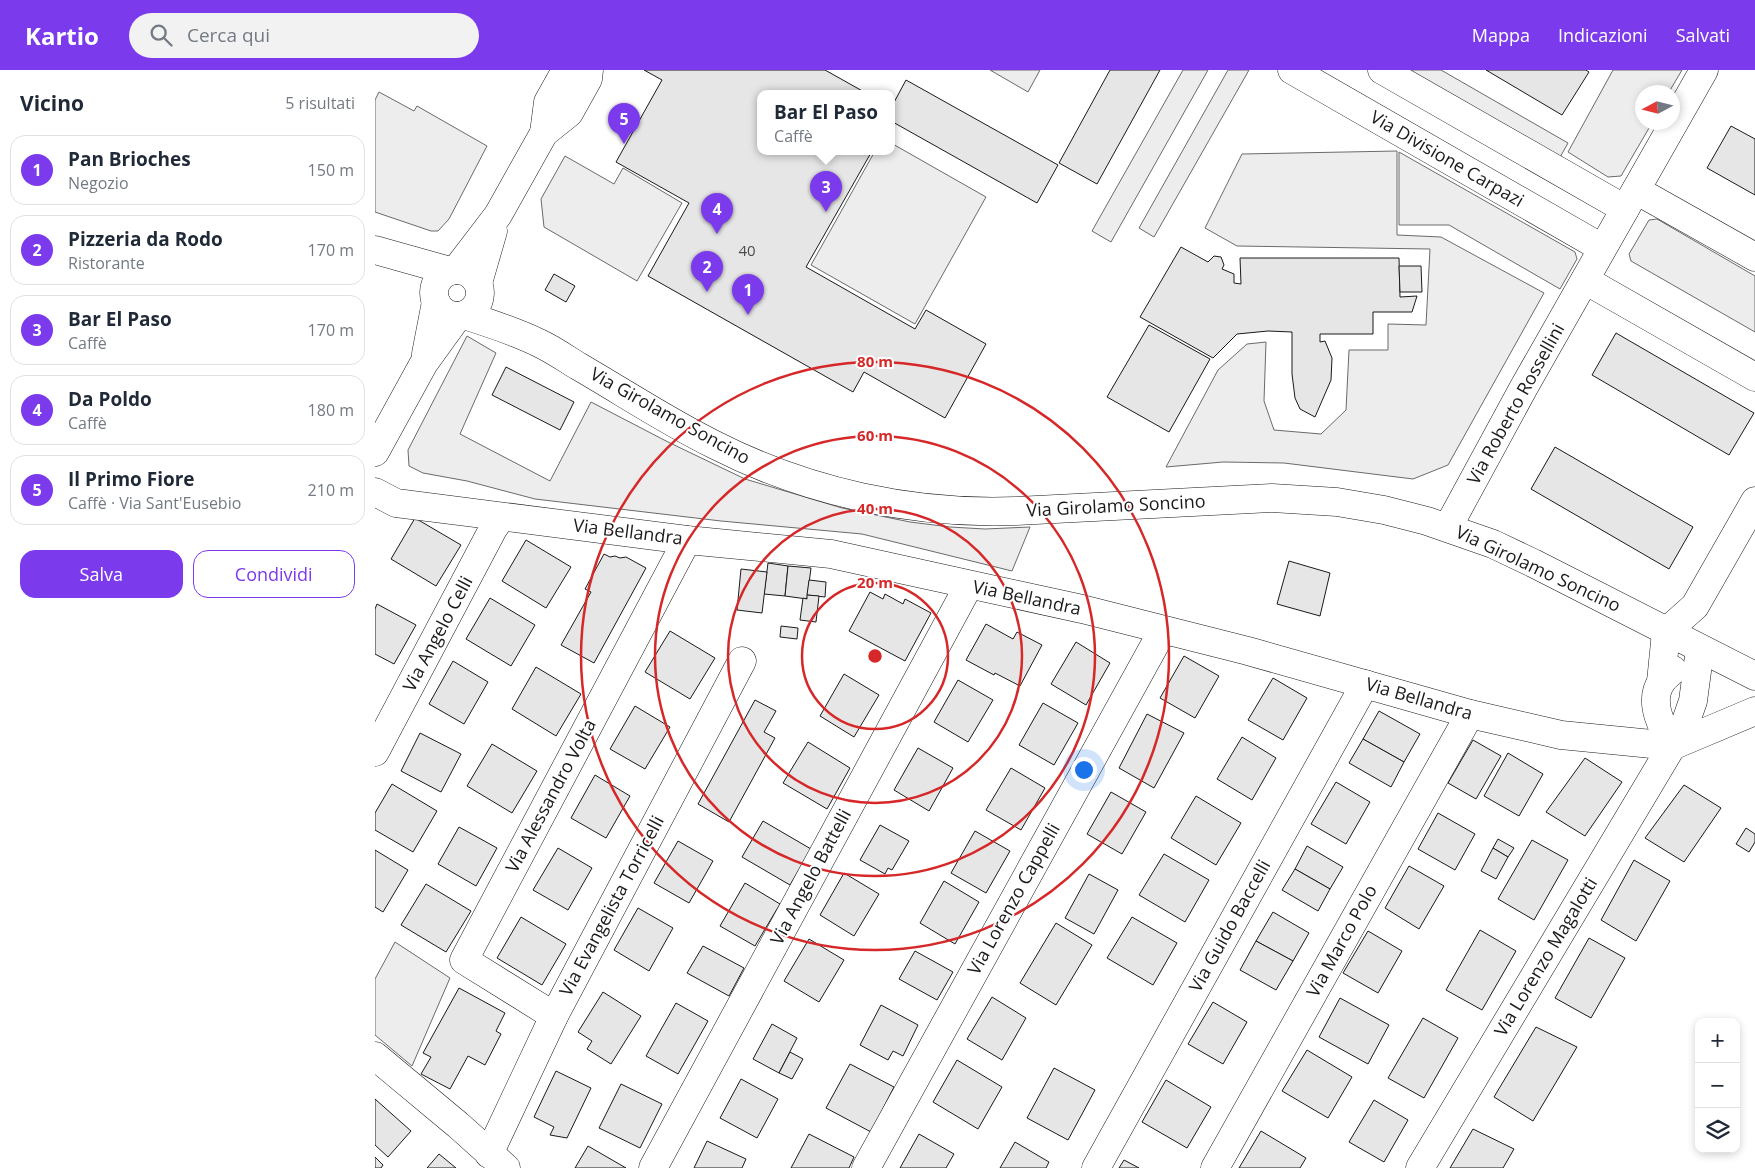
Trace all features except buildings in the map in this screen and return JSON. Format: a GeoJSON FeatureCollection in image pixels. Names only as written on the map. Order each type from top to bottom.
{"type":"FeatureCollection","features":[{"type":"Feature","properties":{"kind":"street"},"geometry":{"type":"LineString","coordinates":[[466,278],[498,215],[544,133],[548,102],[566,70]]}},
{"type":"Feature","properties":{"kind":"street"},"geometry":{"type":"LineString","coordinates":[[544,133],[569,113],[588,79],[589,70]]}},
{"type":"Feature","properties":{"kind":"street"},"geometry":{"type":"LineString","coordinates":[[1382,70],[1630,199],[1755,258]]}},
{"type":"Feature","properties":{"kind":"street","name":"Via Roberto Rossellini"},"geometry":{"type":"LineString","coordinates":[[1448,527],[1630,199],[1704,70]]}},
{"type":"Feature","properties":{"kind":"street","name":"Via Divisione Carpazi"},"geometry":{"type":"LineString","coordinates":[[1296,71],[1603,248]]}},
{"type":"Feature","properties":{"kind":"street","name":"Via Girolamo Soncino"},"geometry":{"type":"LineString","coordinates":[[375,250],[466,278],[539,342]]}},
{"type":"Feature","properties":{"kind":"street","name":"Via Girolamo Soncino"},"geometry":{"type":"LineString","coordinates":[[375,250],[448,308],[539,342],[717,446],[751,462],[805,482],[882,501],[924,508],[999,512],[1279,498],[1361,506],[1405,515],[1448,527],[1493,544],[1700,649]]}},
{"type":"Feature","properties":{"kind":"street"},"geometry":{"type":"LineString","coordinates":[[375,452],[424,363],[448,308],[436,283],[444,274],[466,278],[481,295],[475,307],[448,308]]}},
{"type":"Feature","properties":{"kind":"street"},"geometry":{"type":"LineString","coordinates":[[1585,280],[1755,376]]}},
{"type":"Feature","properties":{"kind":"street","name":"Via Bellandra"},"geometry":{"type":"LineString","coordinates":[[375,492],[396,503],[607,528],[687,540],[831,554],[1082,609],[1248,651],[1470,714],[1561,735],[1672,746]]}},
{"type":"Feature","properties":{"kind":"street"},"geometry":{"type":"LineString","coordinates":[[1755,501],[1695,606],[1667,632],[1661,682],[1656,705],[1659,719],[1672,746],[1755,710]]}},
{"type":"Feature","properties":{"kind":"street","name":"Via Angelo Celli"},"geometry":{"type":"LineString","coordinates":[[375,752],[501,516]]}},
{"type":"Feature","properties":{"kind":"street","name":"Via Alessandro Volta"},"geometry":{"type":"LineString","coordinates":[[554,1016],[464,960],[687,540]]}},
{"type":"Feature","properties":{"kind":"street","name":"Via Angelo Battelli"},"geometry":{"type":"LineString","coordinates":[[653,1168],[969,585]]}},
{"type":"Feature","properties":{"kind":"street","name":"Via Lorenzo Cappelli"},"geometry":{"type":"LineString","coordinates":[[866,1168],[1163,630]]}},
{"type":"Feature","properties":{"kind":"street"},"geometry":{"type":"LineString","coordinates":[[1661,682],[1678,665],[1700,649],[1755,676]]}},
{"type":"Feature","properties":{"kind":"street","name":"Via Lorenzo Magalotti"},"geometry":{"type":"LineString","coordinates":[[1420,1168],[1686,721],[1693,701],[1700,649]]}},
{"type":"Feature","properties":{"kind":"street","name":"Via Evangelista Torricelli"},"geometry":{"type":"LineString","coordinates":[[498,1161],[554,1016],[742,661]]}},
{"type":"Feature","properties":{"kind":"street","name":"Via Guido Baccelli"},"geometry":{"type":"LineString","coordinates":[[1096,1168],[1365,684]]}},
{"type":"Feature","properties":{"kind":"street","name":"Via Marco Polo"},"geometry":{"type":"LineString","coordinates":[[1215,1168],[1470,714]]}},
{"type":"Feature","properties":{"kind":"street"},"geometry":{"type":"LineString","coordinates":[[375,1056],[498,1161]]}},
{"type":"Feature","properties":{"kind":"shaded area"},"geometry":{"type":"Polygon","coordinates":[[[990,70],[1040,70],[1028,92],[990,70]]]}},
{"type":"Feature","properties":{"kind":"shaded area"},"geometry":{"type":"Polygon","coordinates":[[[1183,70],[1208,70],[1111,242],[1092,231],[1183,70]]]}},
{"type":"Feature","properties":{"kind":"shaded area"},"geometry":{"type":"Polygon","coordinates":[[[1228,70],[1249,70],[1154,237],[1139,228],[1228,70]]]}},
{"type":"Feature","properties":{"kind":"shaded area"},"geometry":{"type":"Polygon","coordinates":[[[1382,70],[1441,70],[1568,143],[1554,168],[1382,70]]]}},
{"type":"Feature","properties":{"kind":"shaded area"},"geometry":{"type":"Polygon","coordinates":[[[1613,70],[1682,70],[1673,85],[1635,85],[1635,130],[1648,130],[1621,176],[1608,177],[1568,152],[1613,70]]]}},
{"type":"Feature","properties":{"kind":"shaded area"},"geometry":{"type":"Polygon","coordinates":[[[379,92],[414,111],[417,106],[487,146],[449,219],[438,231],[431,231],[375,212],[375,100],[379,92]]]}},
{"type":"Feature","properties":{"kind":"shaded area"},"geometry":{"type":"Polygon","coordinates":[[[895,145],[986,197],[915,324],[811,265],[873,155],[895,155],[895,145]]]}},
{"type":"Feature","properties":{"kind":"shaded area"},"geometry":{"type":"Polygon","coordinates":[[[1397,151],[1397,235],[1441,237],[1544,293],[1448,465],[1413,479],[1284,463],[1223,462],[1166,467],[1218,370],[1247,344],[1266,342],[1264,401],[1274,430],[1321,434],[1346,410],[1349,350],[1388,350],[1388,324],[1426,325],[1430,249],[1237,246],[1205,228],[1242,154],[1397,151]]]}},
{"type":"Feature","properties":{"kind":"shaded area"},"geometry":{"type":"Polygon","coordinates":[[[1399,152],[1575,252],[1577,259],[1560,289],[1449,225],[1399,225],[1399,152]]]}},
{"type":"Feature","properties":{"kind":"shaded area"},"geometry":{"type":"Polygon","coordinates":[[[565,156],[614,184],[623,168],[682,203],[637,281],[544,227],[541,199],[565,156]]]}},
{"type":"Feature","properties":{"kind":"shaded area"},"geometry":{"type":"Polygon","coordinates":[[[1657,219],[1755,276],[1755,332],[1631,261],[1629,254],[1649,220],[1657,219]]]}},
{"type":"Feature","properties":{"kind":"shaded area"},"geometry":{"type":"Polygon","coordinates":[[[467,336],[496,353],[460,434],[550,481],[591,402],[745,479],[842,508],[910,522],[950,527],[985,529],[1030,527],[1012,571],[862,534],[721,521],[535,499],[467,481],[423,473],[409,466],[408,450],[467,336]]]}},
{"type":"Feature","properties":{"kind":"shaded area"},"geometry":{"type":"Polygon","coordinates":[[[395,942],[450,978],[412,1066],[375,1035],[375,979],[395,942]]]}},
{"type":"Feature","properties":{"kind":"place","name":"Il Primo Fiore"},"geometry":{"type":"Point","coordinates":[624,144]}},
{"type":"Feature","properties":{"kind":"place","name":"Bar El Paso"},"geometry":{"type":"Point","coordinates":[826,212]}},
{"type":"Feature","properties":{"kind":"place","name":"Da Poldo"},"geometry":{"type":"Point","coordinates":[717,234]}},
{"type":"Feature","properties":{"kind":"place","name":"Pizzeria da Rodo"},"geometry":{"type":"Point","coordinates":[707,292]}},
{"type":"Feature","properties":{"kind":"place","name":"Pan Brioches"},"geometry":{"type":"Point","coordinates":[748,315]}}]}
